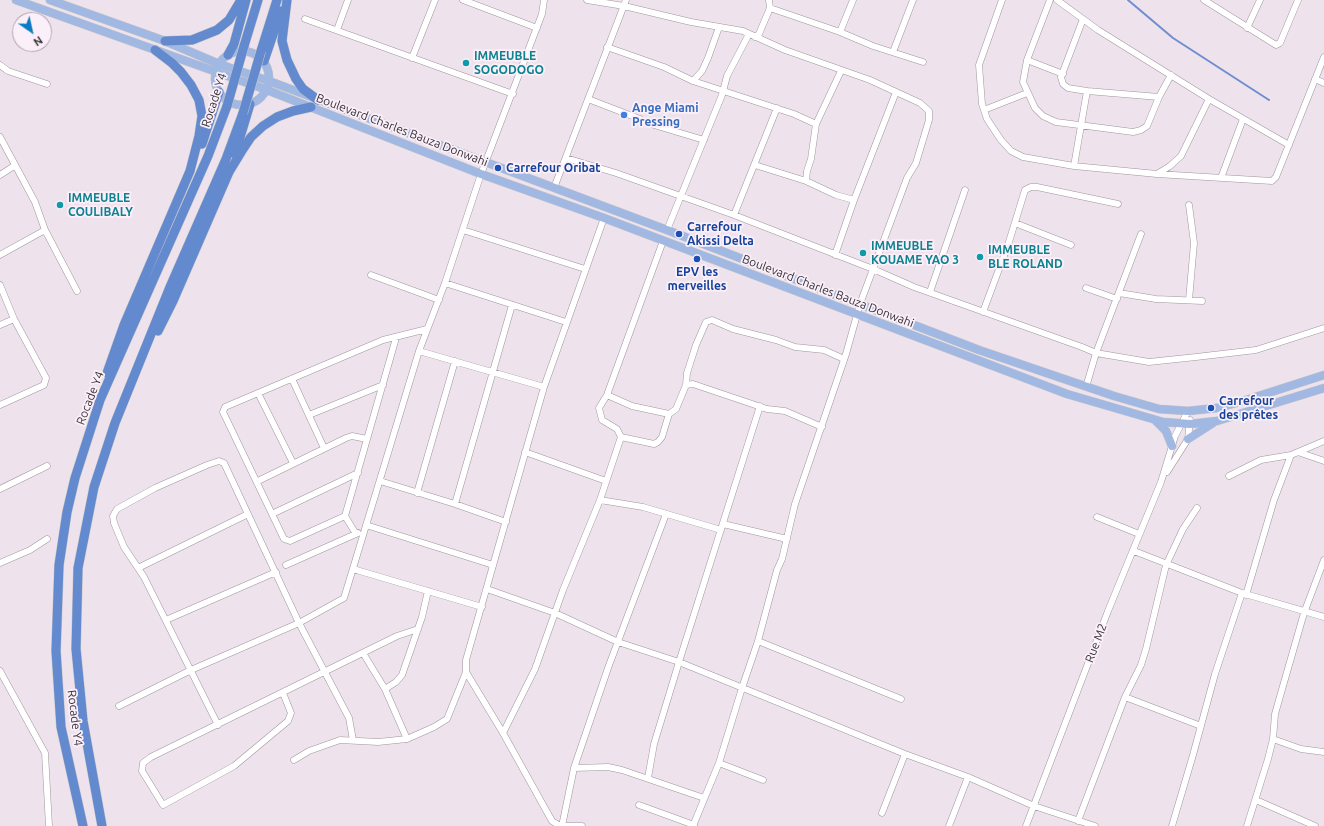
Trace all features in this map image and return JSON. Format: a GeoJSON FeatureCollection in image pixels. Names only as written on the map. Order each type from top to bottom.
{"type":"FeatureCollection","features":[{"type":"Feature","properties":{"kind":"highway"},"geometry":{"type":"LineString","coordinates":[[165,41],[192,40],[217,30],[229,20],[241,0]]}},
{"type":"Feature","properties":{"kind":"highway"},"geometry":{"type":"LineString","coordinates":[[228,55],[234,44],[246,0]]}},
{"type":"Feature","properties":{"kind":"highway","name":"Rocade Y4"},"geometry":{"type":"LineString","coordinates":[[83,826],[62,727],[56,651],[59,565],[67,512],[75,478],[100,400],[208,156],[227,106],[258,0]]}},
{"type":"Feature","properties":{"kind":"highway","name":"Rocade Y4"},"geometry":{"type":"LineString","coordinates":[[102,826],[84,721],[76,649],[78,568],[94,487],[115,423],[170,287],[226,159],[277,0]]}},
{"type":"Feature","properties":{"kind":"highway"},"geometry":{"type":"LineString","coordinates":[[264,61],[286,0]]}},
{"type":"Feature","properties":{"kind":"highway"},"geometry":{"type":"LineString","coordinates":[[286,0],[282,41],[287,60],[300,84],[318,100]]}},
{"type":"Feature","properties":{"kind":"highway"},"geometry":{"type":"LineString","coordinates":[[155,50],[181,72],[191,85],[199,100],[202,116],[199,136],[190,171]]}},
{"type":"Feature","properties":{"kind":"highway"},"geometry":{"type":"LineString","coordinates":[[100,400],[110,364],[122,332],[203,143],[219,92]]}},
{"type":"Feature","properties":{"kind":"highway"},"geometry":{"type":"LineString","coordinates":[[129,390],[173,301],[229,172],[244,131],[250,104]]}},
{"type":"Feature","properties":{"kind":"highway"},"geometry":{"type":"LineString","coordinates":[[229,172],[251,137],[263,126],[288,113],[311,107]]}},
{"type":"Feature","properties":{"kind":"main road","name":"Boulevard Charles Bauza Donwahi"},"geometry":{"type":"LineString","coordinates":[[16,0],[216,73],[267,90],[481,174],[604,218],[1067,394],[1154,419],[1186,424],[1216,421],[1324,388]]}},
{"type":"Feature","properties":{"kind":"main road","name":"Boulevard Charles Bauza Donwahi"},"geometry":{"type":"LineString","coordinates":[[50,0],[165,41],[219,64],[269,81],[668,230],[980,350],[1086,387],[1159,409],[1188,411],[1217,408],[1324,375]]}},
{"type":"Feature","properties":{"kind":"main road"},"geometry":{"type":"LineString","coordinates":[[243,51],[251,52],[264,61],[269,74],[269,81],[267,90],[257,101],[250,104],[241,105],[232,103],[225,99],[219,92],[216,86],[216,73],[219,64],[228,55],[243,51]]}},
{"type":"Feature","properties":{"kind":"main road"},"geometry":{"type":"LineString","coordinates":[[1154,419],[1166,431],[1172,446]]}},
{"type":"Feature","properties":{"kind":"main road"},"geometry":{"type":"LineString","coordinates":[[1188,439],[1216,421]]}},
{"type":"Feature","properties":{"kind":"street"},"geometry":{"type":"LineString","coordinates":[[337,30],[348,0]]}},
{"type":"Feature","properties":{"kind":"street"},"geometry":{"type":"LineString","coordinates":[[412,58],[435,0]]}},
{"type":"Feature","properties":{"kind":"street"},"geometry":{"type":"LineString","coordinates":[[463,0],[537,28]]}},
{"type":"Feature","properties":{"kind":"street"},"geometry":{"type":"LineString","coordinates":[[119,706],[191,670],[299,623],[344,598],[419,351],[446,283],[481,174],[513,94],[542,14],[544,0]]}},
{"type":"Feature","properties":{"kind":"street"},"geometry":{"type":"LineString","coordinates":[[588,0],[625,3],[752,35],[785,50],[870,80],[926,106],[929,111],[929,120],[916,163],[907,178],[860,304],[822,427],[806,470],[758,641],[719,764],[693,825],[639,805]]}},
{"type":"Feature","properties":{"kind":"street"},"geometry":{"type":"LineString","coordinates":[[752,35],[759,34],[770,8],[769,0]]}},
{"type":"Feature","properties":{"kind":"street"},"geometry":{"type":"LineString","coordinates":[[840,32],[854,0]]}},
{"type":"Feature","properties":{"kind":"street"},"geometry":{"type":"LineString","coordinates":[[893,52],[913,0]]}},
{"type":"Feature","properties":{"kind":"street"},"geometry":{"type":"LineString","coordinates":[[1002,0],[979,65],[982,104],[988,119],[1001,140],[1011,151],[1023,157],[1074,166],[1156,174],[1272,181],[1276,177],[1324,57]]}},
{"type":"Feature","properties":{"kind":"street"},"geometry":{"type":"LineString","coordinates":[[1050,0],[1027,60],[1022,82],[1035,108],[1043,116],[1056,122],[1132,132],[1142,130],[1147,126],[1159,97],[1171,76]]}},
{"type":"Feature","properties":{"kind":"street"},"geometry":{"type":"LineString","coordinates":[[1056,0],[1171,76],[1289,145]]}},
{"type":"Feature","properties":{"kind":"street"},"geometry":{"type":"LineString","coordinates":[[1204,0],[1214,3],[1247,28],[1273,44],[1280,43],[1298,0]]}},
{"type":"Feature","properties":{"kind":"street"},"geometry":{"type":"LineString","coordinates":[[1247,28],[1260,0]]}},
{"type":"Feature","properties":{"kind":"street"},"geometry":{"type":"LineString","coordinates":[[554,188],[625,3]]}},
{"type":"Feature","properties":{"kind":"street"},"geometry":{"type":"LineString","coordinates":[[770,8],[840,32],[873,46],[923,62]]}},
{"type":"Feature","properties":{"kind":"street"},"geometry":{"type":"LineString","coordinates":[[305,19],[513,94]]}},
{"type":"Feature","properties":{"kind":"street"},"geometry":{"type":"LineString","coordinates":[[1084,19],[1063,74],[1063,84],[1068,88],[1086,91],[1159,97]]}},
{"type":"Feature","properties":{"kind":"street"},"geometry":{"type":"LineString","coordinates":[[693,81],[702,71],[719,27]]}},
{"type":"Feature","properties":{"kind":"street"},"geometry":{"type":"LineString","coordinates":[[668,230],[682,198],[728,76],[752,35]]}},
{"type":"Feature","properties":{"kind":"street"},"geometry":{"type":"LineString","coordinates":[[607,47],[664,67],[693,81],[777,108],[816,124]]}},
{"type":"Feature","properties":{"kind":"street"},"geometry":{"type":"LineString","coordinates":[[1027,60],[1063,74]]}},
{"type":"Feature","properties":{"kind":"street"},"geometry":{"type":"LineString","coordinates":[[0,65],[8,71],[47,84]]}},
{"type":"Feature","properties":{"kind":"street"},"geometry":{"type":"LineString","coordinates":[[806,181],[816,124],[841,71]]}},
{"type":"Feature","properties":{"kind":"street"},"geometry":{"type":"LineString","coordinates":[[1315,80],[1324,83]]}},
{"type":"Feature","properties":{"kind":"street"},"geometry":{"type":"LineString","coordinates":[[1074,166],[1086,91]]}},
{"type":"Feature","properties":{"kind":"street"},"geometry":{"type":"LineString","coordinates":[[835,255],[854,200],[896,92]]}},
{"type":"Feature","properties":{"kind":"street"},"geometry":{"type":"LineString","coordinates":[[984,110],[1027,93]]}},
{"type":"Feature","properties":{"kind":"street"},"geometry":{"type":"LineString","coordinates":[[588,99],[640,119]]}},
{"type":"Feature","properties":{"kind":"street"},"geometry":{"type":"LineString","coordinates":[[1156,174],[1170,166],[1181,156],[1209,99]]}},
{"type":"Feature","properties":{"kind":"street"},"geometry":{"type":"LineString","coordinates":[[734,215],[777,108]]}},
{"type":"Feature","properties":{"kind":"street"},"geometry":{"type":"LineString","coordinates":[[1221,178],[1243,119]]}},
{"type":"Feature","properties":{"kind":"street"},"geometry":{"type":"LineString","coordinates":[[654,125],[704,140]]}},
{"type":"Feature","properties":{"kind":"street"},"geometry":{"type":"LineString","coordinates":[[0,137],[14,166],[35,202],[45,230],[77,291]]}},
{"type":"Feature","properties":{"kind":"street"},"geometry":{"type":"LineString","coordinates":[[566,158],[616,173],[682,198],[734,215],[873,269],[914,287],[1054,336],[1096,353],[1149,362],[1204,356],[1256,350],[1324,328]]}},
{"type":"Feature","properties":{"kind":"street"},"geometry":{"type":"LineString","coordinates":[[755,165],[806,181],[836,195],[854,200]]}},
{"type":"Feature","properties":{"kind":"street"},"geometry":{"type":"LineString","coordinates":[[0,175],[14,166]]}},
{"type":"Feature","properties":{"kind":"street"},"geometry":{"type":"LineString","coordinates":[[983,312],[1015,223],[1025,190],[1031,187],[1078,194],[1118,204]]}},
{"type":"Feature","properties":{"kind":"street"},"geometry":{"type":"LineString","coordinates":[[930,292],[966,190]]}},
{"type":"Feature","properties":{"kind":"street"},"geometry":{"type":"LineString","coordinates":[[1189,300],[1194,243],[1190,205]]}},
{"type":"Feature","properties":{"kind":"street"},"geometry":{"type":"LineString","coordinates":[[294,760],[309,751],[340,740],[378,742],[407,739],[434,727],[447,719],[466,672],[466,660],[544,387],[604,218]]}},
{"type":"Feature","properties":{"kind":"street"},"geometry":{"type":"LineString","coordinates":[[1015,223],[1071,245]]}},
{"type":"Feature","properties":{"kind":"street"},"geometry":{"type":"LineString","coordinates":[[0,255],[45,230]]}},
{"type":"Feature","properties":{"kind":"street"},"geometry":{"type":"LineString","coordinates":[[463,230],[585,269]]}},
{"type":"Feature","properties":{"kind":"street"},"geometry":{"type":"LineString","coordinates":[[1086,387],[1096,353],[1141,234]]}},
{"type":"Feature","properties":{"kind":"street"},"geometry":{"type":"LineString","coordinates":[[503,733],[535,669],[555,613],[600,500],[621,437],[616,428],[602,420],[599,408],[607,394],[662,241]]}},
{"type":"Feature","properties":{"kind":"street"},"geometry":{"type":"LineString","coordinates":[[371,275],[439,300]]}},
{"type":"Feature","properties":{"kind":"street"},"geometry":{"type":"LineString","coordinates":[[446,283],[566,322]]}},
{"type":"Feature","properties":{"kind":"street"},"geometry":{"type":"LineString","coordinates":[[0,285],[14,319],[46,378],[44,385],[0,405]]}},
{"type":"Feature","properties":{"kind":"street"},"geometry":{"type":"LineString","coordinates":[[1086,288],[1118,296],[1202,301]]}},
{"type":"Feature","properties":{"kind":"street"},"geometry":{"type":"LineString","coordinates":[[455,504],[512,305]]}},
{"type":"Feature","properties":{"kind":"street"},"geometry":{"type":"LineString","coordinates":[[0,325],[14,319]]}},
{"type":"Feature","properties":{"kind":"street"},"geometry":{"type":"LineString","coordinates":[[621,437],[654,444],[662,437],[669,414],[676,408],[686,386],[687,373],[696,345],[706,322],[712,320],[733,329],[776,340],[794,347],[824,350],[844,359]]}},
{"type":"Feature","properties":{"kind":"street"},"geometry":{"type":"LineString","coordinates":[[345,516],[290,541],[284,539],[258,481],[223,412],[225,408],[258,393],[383,340],[428,330]]}},
{"type":"Feature","properties":{"kind":"street"},"geometry":{"type":"LineString","coordinates":[[356,534],[345,516],[396,338]]}},
{"type":"Feature","properties":{"kind":"street"},"geometry":{"type":"LineString","coordinates":[[419,351],[544,387]]}},
{"type":"Feature","properties":{"kind":"street"},"geometry":{"type":"LineString","coordinates":[[417,493],[455,361]]}},
{"type":"Feature","properties":{"kind":"street"},"geometry":{"type":"LineString","coordinates":[[292,379],[324,448]]}},
{"type":"Feature","properties":{"kind":"street"},"geometry":{"type":"LineString","coordinates":[[686,386],[693,384],[767,409],[786,411],[822,427]]}},
{"type":"Feature","properties":{"kind":"street"},"geometry":{"type":"LineString","coordinates":[[309,415],[383,385]]}},
{"type":"Feature","properties":{"kind":"street"},"geometry":{"type":"LineString","coordinates":[[258,393],[293,463]]}},
{"type":"Feature","properties":{"kind":"street"},"geometry":{"type":"LineString","coordinates":[[607,394],[632,406],[669,414]]}},
{"type":"Feature","properties":{"kind":"street"},"geometry":{"type":"LineString","coordinates":[[648,778],[654,744],[760,406]]}},
{"type":"Feature","properties":{"kind":"street","name":"Rue M2"},"geometry":{"type":"LineString","coordinates":[[1161,482],[1188,439],[1186,424],[1188,411]]}},
{"type":"Feature","properties":{"kind":"street","name":"Rue M2"},"geometry":{"type":"LineString","coordinates":[[1026,826],[1105,618],[1134,551],[1139,534],[1161,482],[1172,446],[1186,424]]}},
{"type":"Feature","properties":{"kind":"street"},"geometry":{"type":"LineString","coordinates":[[258,481],[324,448],[352,436],[367,439]]}},
{"type":"Feature","properties":{"kind":"street"},"geometry":{"type":"LineString","coordinates":[[1229,476],[1261,460],[1291,455],[1324,441]]}},
{"type":"Feature","properties":{"kind":"street"},"geometry":{"type":"LineString","coordinates":[[525,452],[606,481]]}},
{"type":"Feature","properties":{"kind":"street"},"geometry":{"type":"LineString","coordinates":[[1298,452],[1324,461]]}},
{"type":"Feature","properties":{"kind":"street"},"geometry":{"type":"LineString","coordinates":[[1172,826],[1215,674],[1244,594],[1274,500],[1291,455]]}},
{"type":"Feature","properties":{"kind":"street"},"geometry":{"type":"LineString","coordinates":[[218,725],[166,620],[138,568],[124,546],[114,524],[113,516],[116,509],[155,488],[207,465],[219,462],[224,463],[299,623],[349,718],[354,740]]}},
{"type":"Feature","properties":{"kind":"street"},"geometry":{"type":"LineString","coordinates":[[0,489],[47,466]]}},
{"type":"Feature","properties":{"kind":"street"},"geometry":{"type":"LineString","coordinates":[[272,514],[358,473]]}},
{"type":"Feature","properties":{"kind":"street"},"geometry":{"type":"LineString","coordinates":[[380,481],[455,504],[506,522]]}},
{"type":"Feature","properties":{"kind":"street"},"geometry":{"type":"LineString","coordinates":[[600,500],[643,507],[721,530]]}},
{"type":"Feature","properties":{"kind":"street"},"geometry":{"type":"LineString","coordinates":[[1078,821],[1125,697],[1141,666],[1166,565],[1183,529],[1197,508]]}},
{"type":"Feature","properties":{"kind":"street"},"geometry":{"type":"LineString","coordinates":[[138,568],[248,514]]}},
{"type":"Feature","properties":{"kind":"street"},"geometry":{"type":"LineString","coordinates":[[562,826],[574,768],[608,668],[666,514]]}},
{"type":"Feature","properties":{"kind":"street"},"geometry":{"type":"LineString","coordinates":[[1097,517],[1139,534]]}},
{"type":"Feature","properties":{"kind":"street"},"geometry":{"type":"LineString","coordinates":[[723,524],[787,539]]}},
{"type":"Feature","properties":{"kind":"street"},"geometry":{"type":"LineString","coordinates":[[286,565],[356,534],[366,528],[494,564]]}},
{"type":"Feature","properties":{"kind":"street"},"geometry":{"type":"LineString","coordinates":[[0,563],[30,550],[47,539]]}},
{"type":"Feature","properties":{"kind":"street"},"geometry":{"type":"LineString","coordinates":[[1134,551],[1166,565],[1244,594],[1304,613],[1324,617]]}},
{"type":"Feature","properties":{"kind":"street"},"geometry":{"type":"LineString","coordinates":[[1248,826],[1273,739],[1277,707],[1304,613],[1324,560]]}},
{"type":"Feature","properties":{"kind":"street"},"geometry":{"type":"LineString","coordinates":[[353,569],[482,607]]}},
{"type":"Feature","properties":{"kind":"street"},"geometry":{"type":"LineString","coordinates":[[166,620],[276,572]]}},
{"type":"Feature","properties":{"kind":"street"},"geometry":{"type":"LineString","coordinates":[[487,589],[555,613],[618,642],[679,662],[905,754],[968,777],[1034,806],[1095,826]]}},
{"type":"Feature","properties":{"kind":"street"},"geometry":{"type":"LineString","coordinates":[[385,689],[396,682],[402,675],[418,629],[428,591]]}},
{"type":"Feature","properties":{"kind":"street"},"geometry":{"type":"LineString","coordinates":[[283,693],[290,713],[288,721],[234,766],[163,805],[142,771],[143,763],[151,757],[397,636],[418,629]]}},
{"type":"Feature","properties":{"kind":"street"},"geometry":{"type":"LineString","coordinates":[[758,641],[901,699]]}},
{"type":"Feature","properties":{"kind":"street"},"geometry":{"type":"LineString","coordinates":[[363,653],[385,689],[407,739]]}},
{"type":"Feature","properties":{"kind":"street"},"geometry":{"type":"LineString","coordinates":[[0,671],[45,753],[49,826]]}},
{"type":"Feature","properties":{"kind":"street"},"geometry":{"type":"LineString","coordinates":[[466,672],[503,733],[521,768],[552,821],[562,826],[582,826]]}},
{"type":"Feature","properties":{"kind":"street"},"geometry":{"type":"LineString","coordinates":[[1125,697],[1201,726]]}},
{"type":"Feature","properties":{"kind":"street"},"geometry":{"type":"LineString","coordinates":[[1273,739],[1302,749],[1324,752]]}},
{"type":"Feature","properties":{"kind":"street"},"geometry":{"type":"LineString","coordinates":[[882,813],[905,754]]}},
{"type":"Feature","properties":{"kind":"street"},"geometry":{"type":"LineString","coordinates":[[719,764],[763,780]]}},
{"type":"Feature","properties":{"kind":"street"},"geometry":{"type":"LineString","coordinates":[[574,768],[608,767],[648,778],[704,798]]}},
{"type":"Feature","properties":{"kind":"street"},"geometry":{"type":"LineString","coordinates":[[949,826],[968,777]]}},
{"type":"Feature","properties":{"kind":"street"},"geometry":{"type":"LineString","coordinates":[[1256,800],[1316,826]]}},
{"type":"Feature","properties":{"kind":"waterway"},"geometry":{"type":"LineString","coordinates":[[1128,0],[1173,38],[1269,100]]}},
{"type":"Feature","properties":{"kind":"place","name":"IMMEUBLE SOGODOGO"},"geometry":{"type":"Point","coordinates":[466,63]}},
{"type":"Feature","properties":{"kind":"place","name":"Ange Miami Pressing"},"geometry":{"type":"Point","coordinates":[624,115]}},
{"type":"Feature","properties":{"kind":"place","name":"Carrefour Oribat"},"geometry":{"type":"Point","coordinates":[498,168]}},
{"type":"Feature","properties":{"kind":"place","name":"IMMEUBLE COULIBALY"},"geometry":{"type":"Point","coordinates":[60,205]}},
{"type":"Feature","properties":{"kind":"place","name":"Carrefour Akissi Delta"},"geometry":{"type":"Point","coordinates":[679,234]}},
{"type":"Feature","properties":{"kind":"place","name":"IMMEUBLE KOUAME YAO 3"},"geometry":{"type":"Point","coordinates":[863,253]}},
{"type":"Feature","properties":{"kind":"place","name":"IMMEUBLE BLE ROLAND"},"geometry":{"type":"Point","coordinates":[980,257]}},
{"type":"Feature","properties":{"kind":"place","name":"EPV les merveilles"},"geometry":{"type":"Point","coordinates":[697,259]}},
{"type":"Feature","properties":{"kind":"place","name":"Carrefour des prêtes"},"geometry":{"type":"Point","coordinates":[1211,408]}}]}
